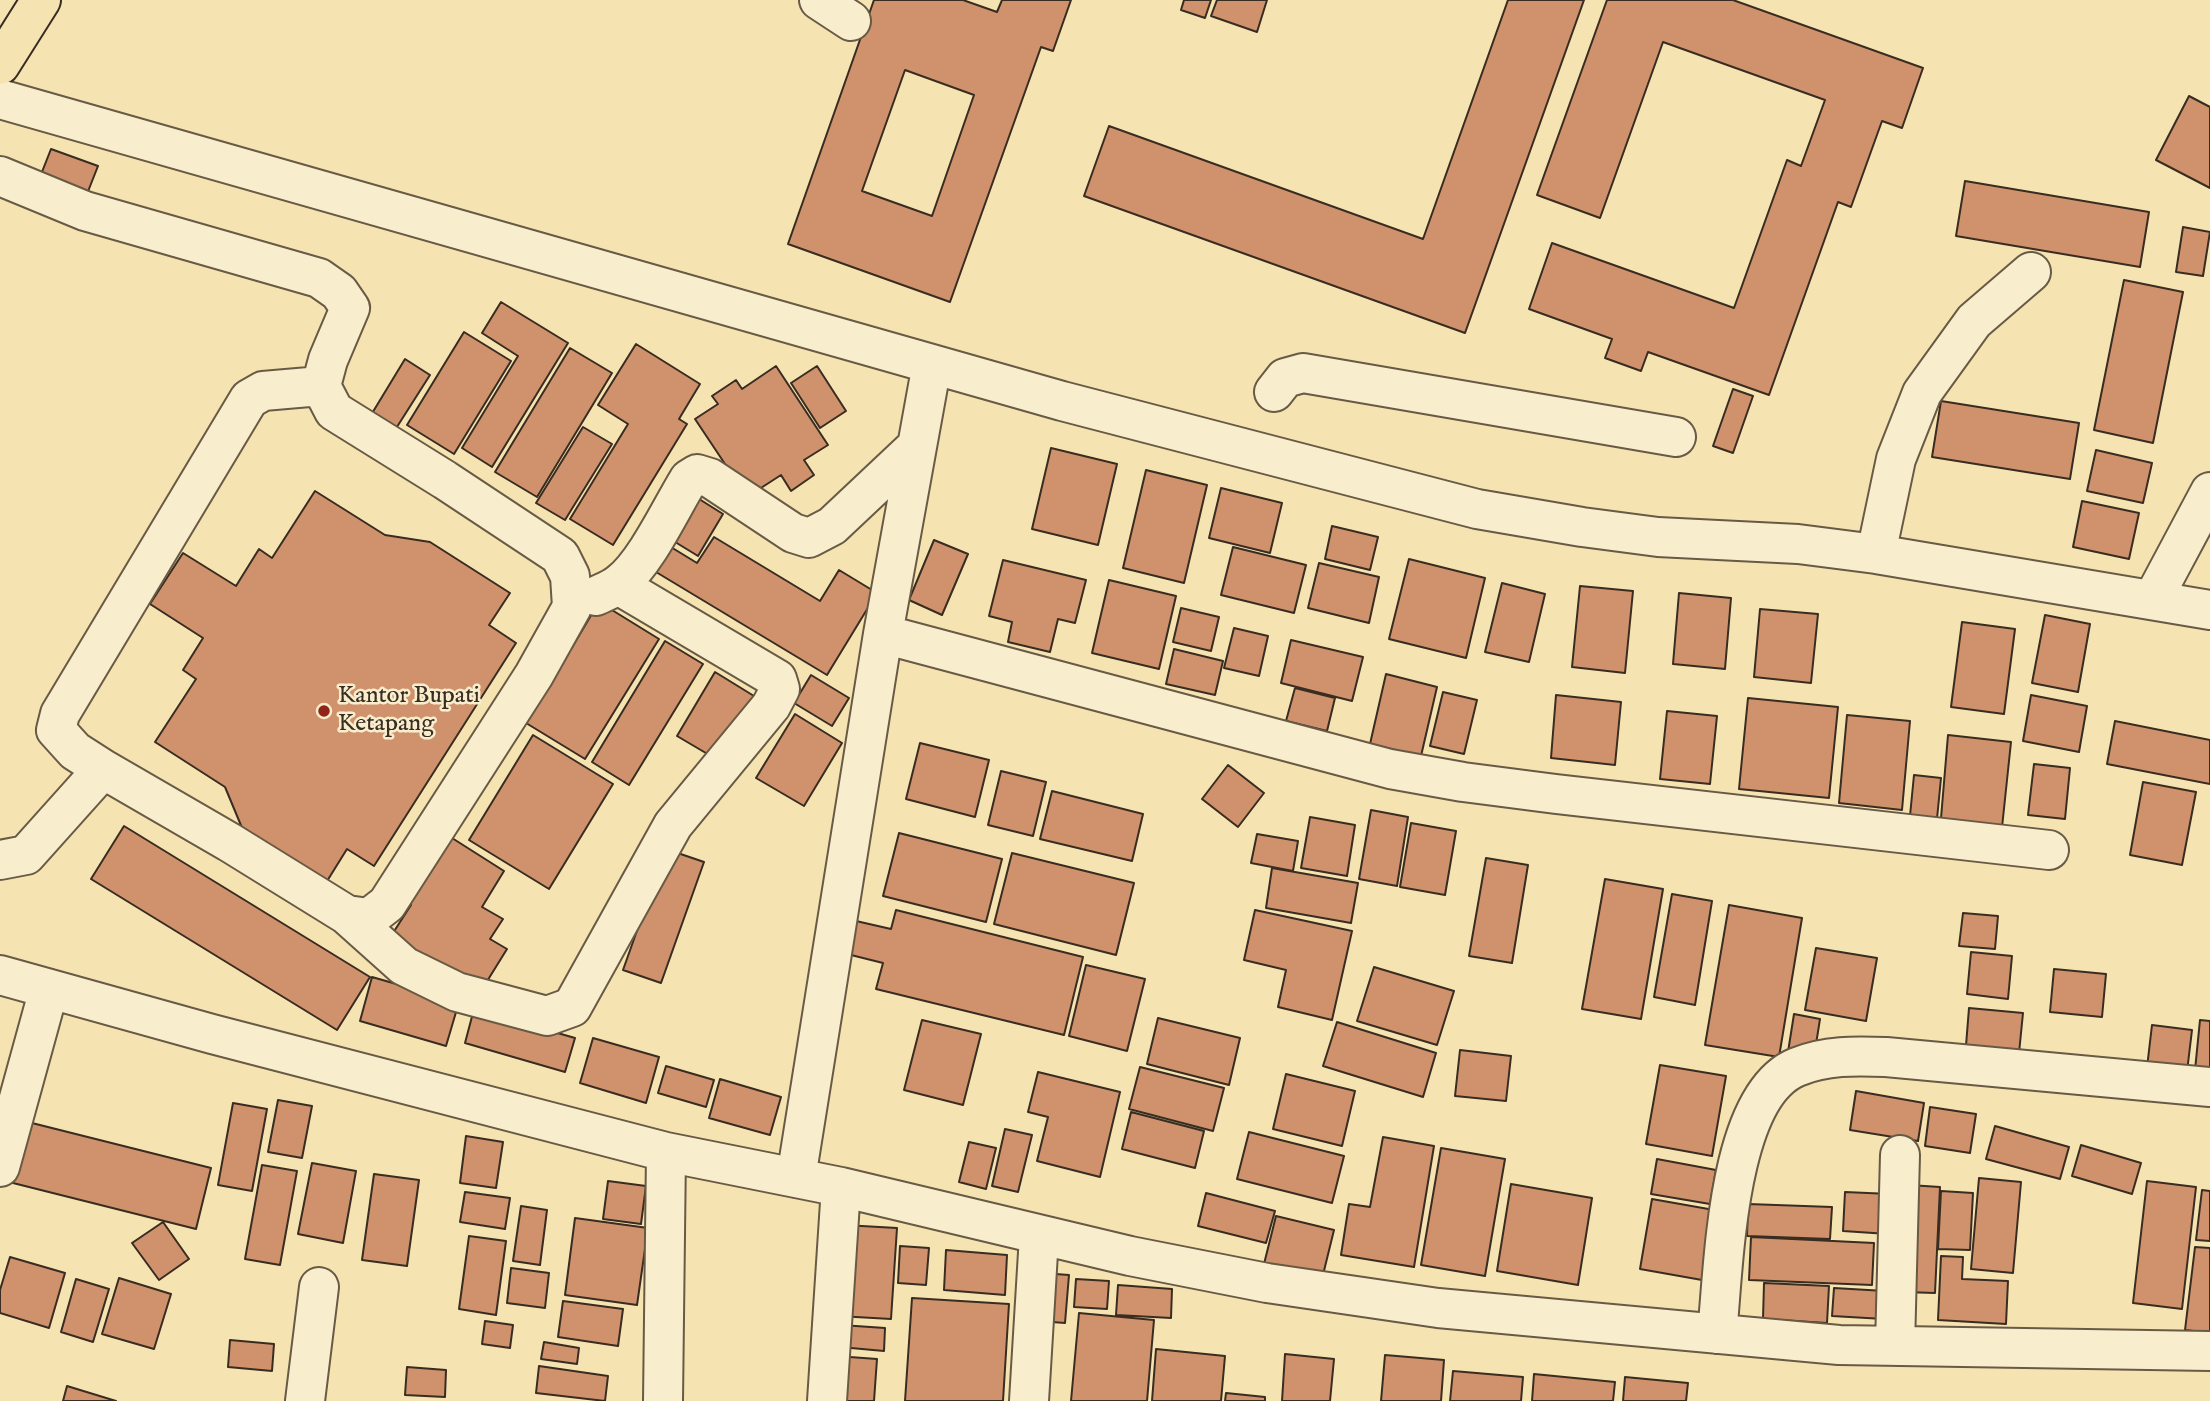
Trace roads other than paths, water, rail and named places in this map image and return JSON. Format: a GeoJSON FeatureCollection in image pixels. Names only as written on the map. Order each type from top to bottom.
{"type":"FeatureCollection","features":[{"type":"Feature","properties":{"kind":"main road"},"geometry":{"type":"LineString","coordinates":[[5,45],[41,0]]}},
{"type":"Feature","properties":{"kind":"street"},"geometry":{"type":"LineString","coordinates":[[818,0],[851,21]]}},
{"type":"Feature","properties":{"kind":"street"},"geometry":{"type":"LineString","coordinates":[[0,99],[932,364],[1477,509],[1658,537],[1798,544],[1876,554],[2210,610]]}},
{"type":"Feature","properties":{"kind":"street"},"geometry":{"type":"LineString","coordinates":[[0,176],[85,211],[319,278],[339,292],[351,308],[328,360],[321,386],[334,411],[560,556],[570,576],[572,607],[534,675],[387,904],[369,918],[346,915]]}},
{"type":"Feature","properties":{"kind":"street"},"geometry":{"type":"LineString","coordinates":[[1876,554],[1896,459],[1922,393],[1974,321],[2031,272]]}},
{"type":"Feature","properties":{"kind":"street"},"geometry":{"type":"LineString","coordinates":[[796,1178],[883,634],[932,364]]}},
{"type":"Feature","properties":{"kind":"street"},"geometry":{"type":"LineString","coordinates":[[1252,450],[1270,402],[1286,378],[1303,373],[1676,437]]}},
{"type":"Feature","properties":{"kind":"street"},"geometry":{"type":"LineString","coordinates":[[321,386],[263,391],[249,399],[60,713],[56,730],[75,751],[346,915],[404,966],[457,992],[547,1016],[572,1006],[673,825],[771,706],[780,689],[777,679],[618,585]]}},
{"type":"Feature","properties":{"kind":"street"},"geometry":{"type":"LineString","coordinates":[[572,607],[618,585],[630,575],[689,479],[697,474],[710,478],[793,533],[808,538],[832,526],[917,446]]}},
{"type":"Feature","properties":{"kind":"street"},"geometry":{"type":"LineString","coordinates":[[2152,600],[2210,492]]}},
{"type":"Feature","properties":{"kind":"street"},"geometry":{"type":"LineString","coordinates":[[883,634],[1390,769],[1556,794],[2049,850]]}},
{"type":"Feature","properties":{"kind":"street"},"geometry":{"type":"LineString","coordinates":[[0,860],[26,855],[103,769]]}},
{"type":"Feature","properties":{"kind":"street"},"geometry":{"type":"LineString","coordinates":[[0,975],[212,1034],[666,1152],[841,1187],[1142,1259],[1293,1287],[1438,1308],[1839,1345],[2210,1351]]}},
{"type":"Feature","properties":{"kind":"street"},"geometry":{"type":"LineString","coordinates":[[0,1167],[49,989]]}},
{"type":"Feature","properties":{"kind":"street"},"geometry":{"type":"LineString","coordinates":[[1717,1334],[1731,1194],[1744,1138],[1757,1105],[1771,1085],[1795,1068],[1835,1056],[1886,1057],[2210,1087]]}},
{"type":"Feature","properties":{"kind":"street"},"geometry":{"type":"LineString","coordinates":[[663,1401],[666,1152]]}},
{"type":"Feature","properties":{"kind":"street"},"geometry":{"type":"LineString","coordinates":[[1895,1346],[1900,1155]]}},
{"type":"Feature","properties":{"kind":"street"},"geometry":{"type":"LineString","coordinates":[[827,1401],[841,1187]]}},
{"type":"Feature","properties":{"kind":"street"},"geometry":{"type":"LineString","coordinates":[[1029,1401],[1039,1236]]}},
{"type":"Feature","properties":{"kind":"street"},"geometry":{"type":"LineString","coordinates":[[305,1401],[319,1287]]}},
{"type":"Feature","properties":{"kind":"place","name":"Kantor Bupati Ketapang"},"geometry":{"type":"Point","coordinates":[324,711]}}]}
